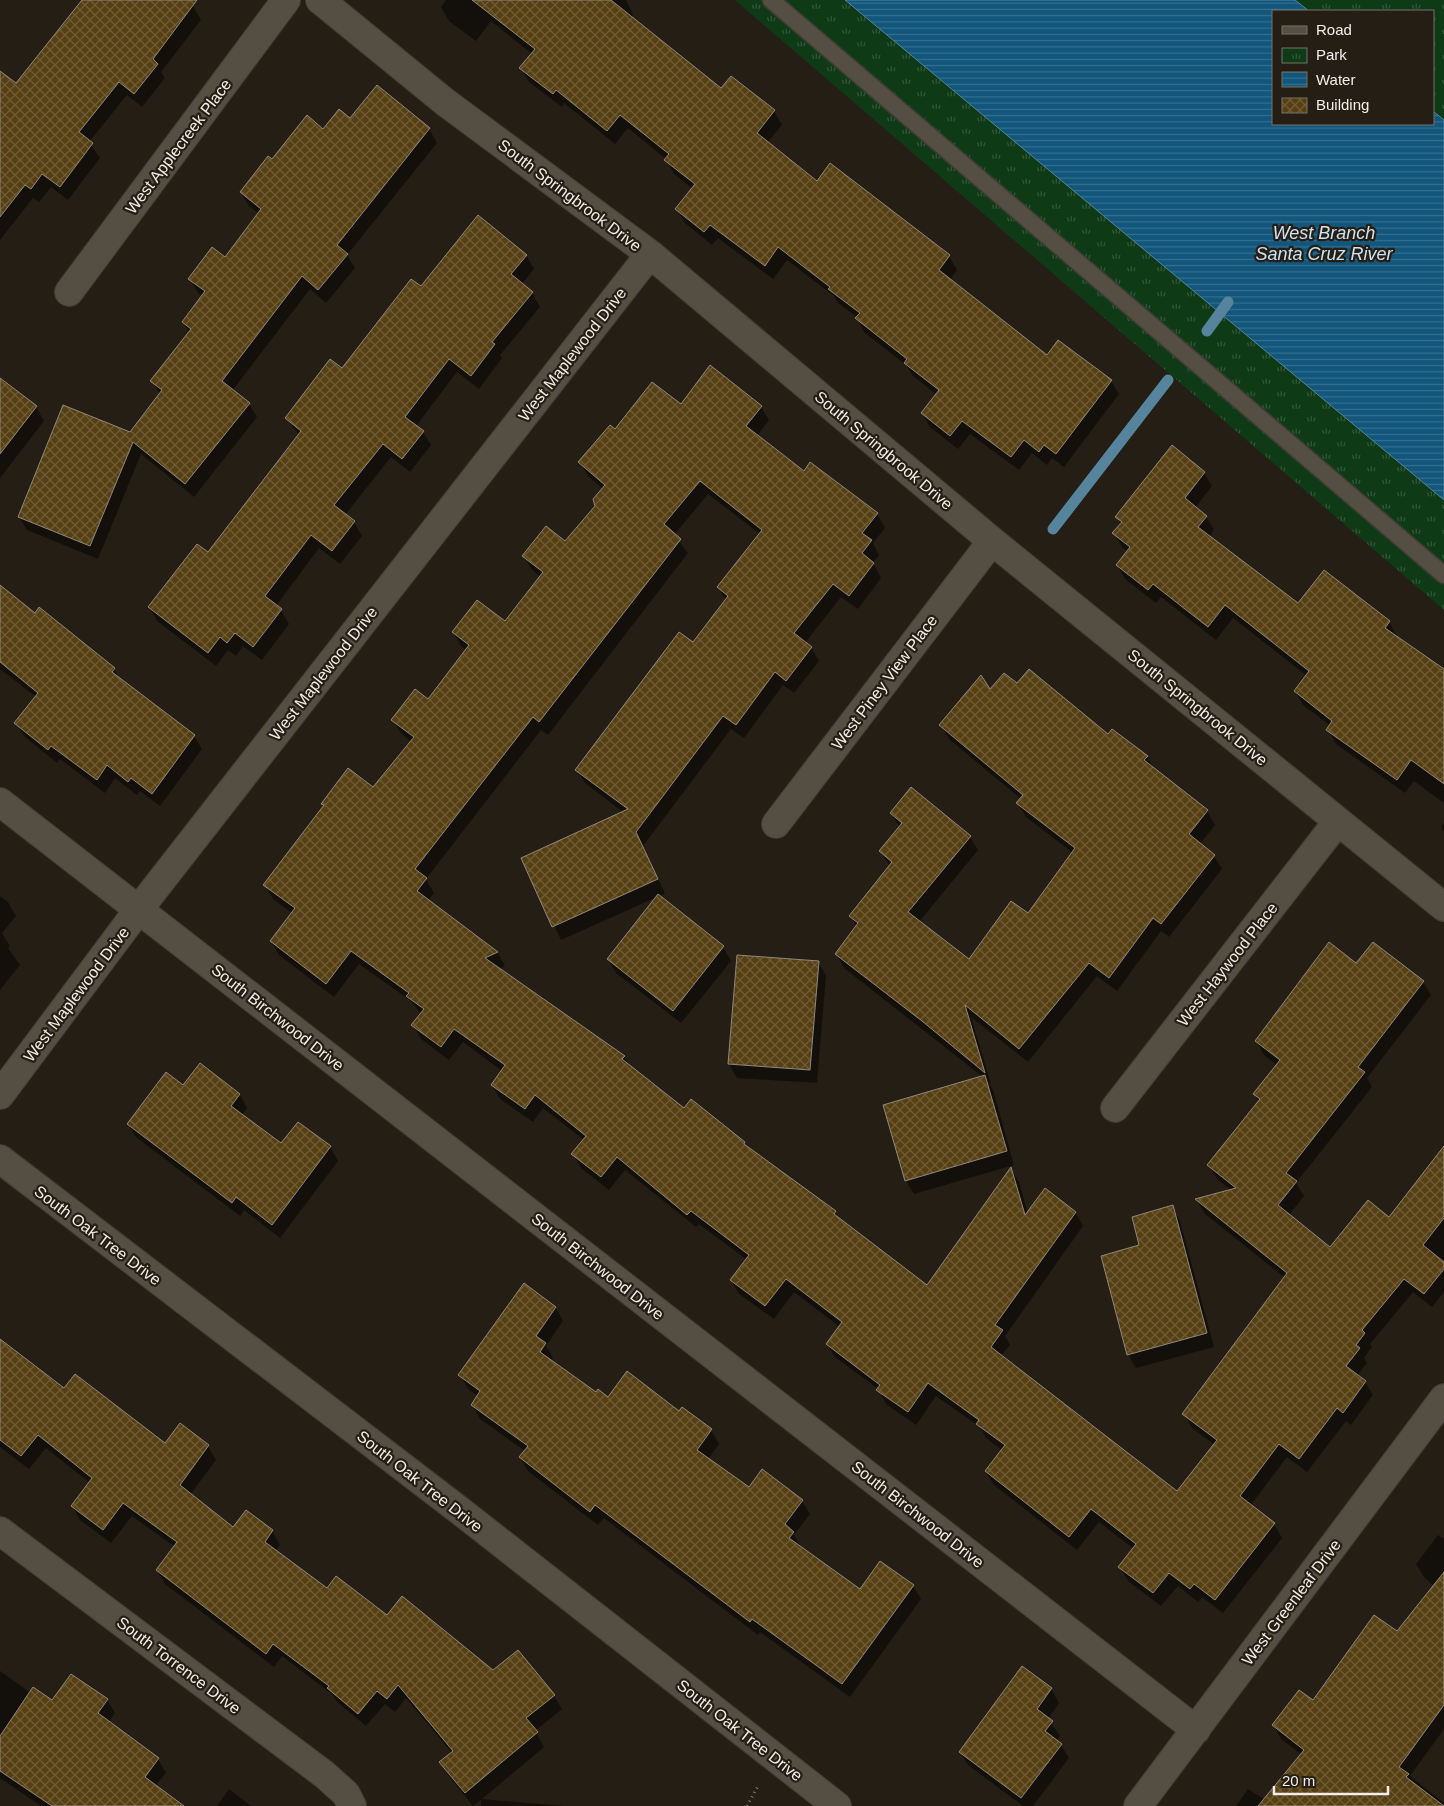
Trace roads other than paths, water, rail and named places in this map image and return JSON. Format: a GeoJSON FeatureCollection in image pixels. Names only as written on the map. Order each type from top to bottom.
{"type":"FeatureCollection","features":[{"type":"Feature","properties":{"kind":"street","name":"West Applecreek Place"},"geometry":{"type":"LineString","coordinates":[[70,292],[286,0]]}},
{"type":"Feature","properties":{"kind":"street","name":"South Springbrook Drive"},"geometry":{"type":"LineString","coordinates":[[320,0],[445,102],[650,254],[992,540],[1444,907]]}},
{"type":"Feature","properties":{"kind":"street","name":"West Maplewood Drive"},"geometry":{"type":"LineString","coordinates":[[0,1095],[139,909],[650,254]]}},
{"type":"Feature","properties":{"kind":"street","name":"West Piney View Place"},"geometry":{"type":"LineString","coordinates":[[776,824],[992,540]]}},
{"type":"Feature","properties":{"kind":"street","name":"South Birchwood Drive"},"geometry":{"type":"LineString","coordinates":[[0,802],[1196,1730]]}},
{"type":"Feature","properties":{"kind":"street","name":"West Haywood Place"},"geometry":{"type":"LineString","coordinates":[[1115,1108],[1338,821]]}},
{"type":"Feature","properties":{"kind":"street","name":"South Oak Tree Drive"},"geometry":{"type":"LineString","coordinates":[[0,1160],[459,1510],[837,1806]]}},
{"type":"Feature","properties":{"kind":"street","name":"West Greenleaf Drive"},"geometry":{"type":"LineString","coordinates":[[1138,1806],[1444,1398]]}},
{"type":"Feature","properties":{"kind":"street","name":"South Torrence Drive"},"geometry":{"type":"LineString","coordinates":[[0,1531],[325,1775],[346,1794],[352,1806]]}},
{"type":"Feature","properties":{"kind":"lane"},"geometry":{"type":"LineString","coordinates":[[772,0],[1444,575]]}},
{"type":"Feature","properties":{"kind":"water","name":"West Branch Santa Cruz River"},"geometry":{"type":"Polygon","coordinates":[[[845,0],[1295,0],[1308,10],[1272,10],[1272,125],[1434,125],[1434,112],[1444,120],[1444,500],[845,0]]]}},
{"type":"Feature","properties":{"kind":"waterway"},"geometry":{"type":"LineString","coordinates":[[1207,331],[1228,302]]}},
{"type":"Feature","properties":{"kind":"waterway"},"geometry":{"type":"LineString","coordinates":[[1053,529],[1168,380]]}}]}
